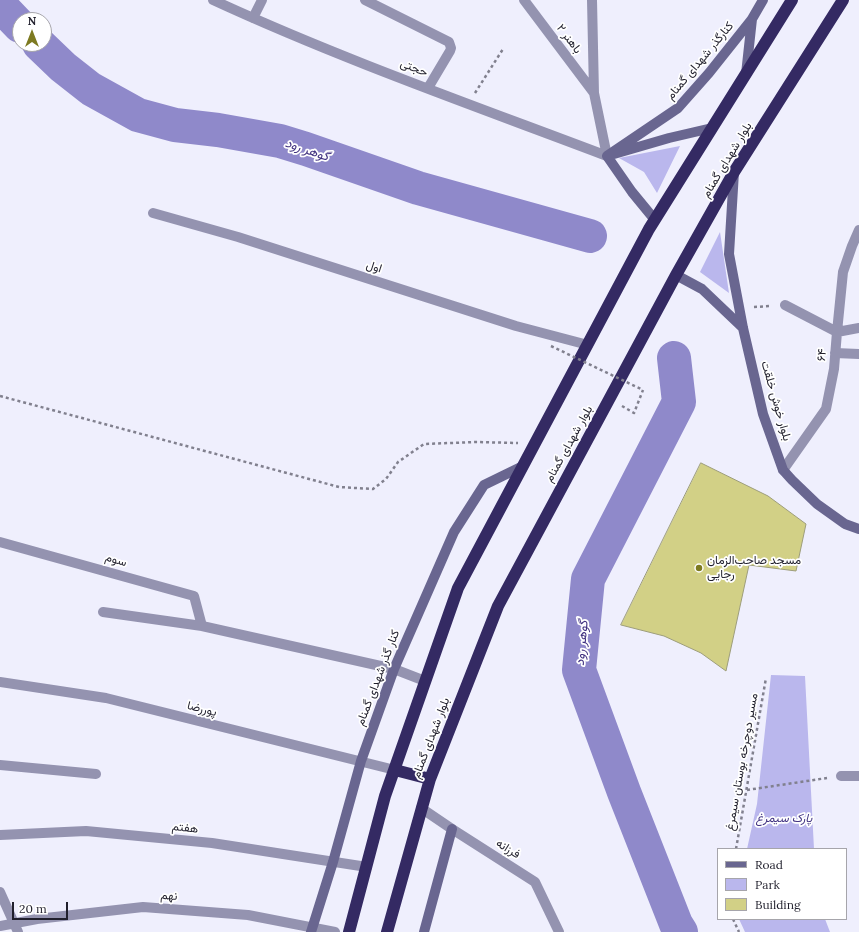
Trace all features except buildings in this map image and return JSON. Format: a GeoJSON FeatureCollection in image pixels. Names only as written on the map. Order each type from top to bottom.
{"type":"FeatureCollection","features":[{"type":"Feature","properties":{"kind":"highway","name":"بلوار شهدای گمنام"},"geometry":{"type":"LineString","coordinates":[[349,932],[385,796],[458,588],[655,220],[792,0]]}},
{"type":"Feature","properties":{"kind":"highway","name":"بلوار شهدای گمنام"},"geometry":{"type":"LineString","coordinates":[[387,932],[430,779],[498,606],[676,275],[734,172],[843,0]]}},
{"type":"Feature","properties":{"kind":"highway"},"geometry":{"type":"LineString","coordinates":[[395,770],[430,779]]}},
{"type":"Feature","properties":{"kind":"street","name":"حجتی"},"geometry":{"type":"LineString","coordinates":[[213,0],[252,18],[428,88],[607,156]]}},
{"type":"Feature","properties":{"kind":"street"},"geometry":{"type":"LineString","coordinates":[[252,18],[262,0]]}},
{"type":"Feature","properties":{"kind":"street"},"geometry":{"type":"LineString","coordinates":[[366,0],[449,42],[451,48],[450,51],[428,88]]}},
{"type":"Feature","properties":{"kind":"street","name":"باهنر ۲"},"geometry":{"type":"LineString","coordinates":[[524,0],[594,93]]}},
{"type":"Feature","properties":{"kind":"street"},"geometry":{"type":"LineString","coordinates":[[592,0],[594,93],[607,156],[632,192],[655,220]]}},
{"type":"Feature","properties":{"kind":"street","name":"کنارگذر شهدای گمنام"},"geometry":{"type":"LineString","coordinates":[[607,156],[678,108],[709,73],[752,19],[763,0]]}},
{"type":"Feature","properties":{"kind":"street"},"geometry":{"type":"LineString","coordinates":[[746,74],[752,19]]}},
{"type":"Feature","properties":{"kind":"street"},"geometry":{"type":"LineString","coordinates":[[607,156],[669,138],[712,128]]}},
{"type":"Feature","properties":{"kind":"street","name":"بلوار خوش خلقت"},"geometry":{"type":"LineString","coordinates":[[734,172],[729,254],[743,328],[763,414],[783,470],[817,504],[845,524],[859,529]]}},
{"type":"Feature","properties":{"kind":"street","name":"اول"},"geometry":{"type":"LineString","coordinates":[[153,213],[238,237],[516,326],[588,345]]}},
{"type":"Feature","properties":{"kind":"street","name":"۶۴"},"geometry":{"type":"LineString","coordinates":[[783,470],[826,409],[834,369],[843,272],[859,230]]}},
{"type":"Feature","properties":{"kind":"street"},"geometry":{"type":"LineString","coordinates":[[676,275],[702,289],[743,328]]}},
{"type":"Feature","properties":{"kind":"street"},"geometry":{"type":"LineString","coordinates":[[785,305],[837,332],[859,328]]}},
{"type":"Feature","properties":{"kind":"street"},"geometry":{"type":"LineString","coordinates":[[835,353],[859,354]]}},
{"type":"Feature","properties":{"kind":"street","name":"کنار گذر شهدای گمنام"},"geometry":{"type":"LineString","coordinates":[[311,930],[333,862],[361,761],[394,669],[454,532],[484,485],[523,466]]}},
{"type":"Feature","properties":{"kind":"street","name":"سوم"},"geometry":{"type":"LineString","coordinates":[[0,542],[194,596],[202,626]]}},
{"type":"Feature","properties":{"kind":"street"},"geometry":{"type":"LineString","coordinates":[[103,612],[202,626],[394,669],[425,681]]}},
{"type":"Feature","properties":{"kind":"street","name":"پوررضا"},"geometry":{"type":"LineString","coordinates":[[0,682],[106,698],[395,770]]}},
{"type":"Feature","properties":{"kind":"street"},"geometry":{"type":"LineString","coordinates":[[0,765],[96,774]]}},
{"type":"Feature","properties":{"kind":"street"},"geometry":{"type":"LineString","coordinates":[[841,776],[859,776]]}},
{"type":"Feature","properties":{"kind":"street","name":"فرزانه"},"geometry":{"type":"LineString","coordinates":[[421,808],[535,882],[559,932]]}},
{"type":"Feature","properties":{"kind":"street"},"geometry":{"type":"LineString","coordinates":[[424,932],[452,829]]}},
{"type":"Feature","properties":{"kind":"street","name":"هفتم"},"geometry":{"type":"LineString","coordinates":[[0,835],[86,831],[212,843],[366,867]]}},
{"type":"Feature","properties":{"kind":"street"},"geometry":{"type":"LineString","coordinates":[[0,892],[16,928]]}},
{"type":"Feature","properties":{"kind":"street","name":"نهم"},"geometry":{"type":"LineString","coordinates":[[0,926],[16,928],[37,919],[143,907],[248,915],[311,930],[335,932]]}},
{"type":"Feature","properties":{"kind":"path"},"geometry":{"type":"LineString","coordinates":[[468,103],[503,49]]}},
{"type":"Feature","properties":{"kind":"path"},"geometry":{"type":"LineString","coordinates":[[739,309],[785,305]]}},
{"type":"Feature","properties":{"kind":"path"},"geometry":{"type":"LineString","coordinates":[[551,346],[643,390],[634,413]]}},
{"type":"Feature","properties":{"kind":"path"},"geometry":{"type":"LineString","coordinates":[[0,396],[338,487],[373,489],[386,479],[398,462],[424,444],[476,442],[534,444]]}},
{"type":"Feature","properties":{"kind":"path","name":"مسیر دوچرخه بوستان سیمرغ"},"geometry":{"type":"LineString","coordinates":[[736,848],[766,678]]}},
{"type":"Feature","properties":{"kind":"path"},"geometry":{"type":"LineString","coordinates":[[747,790],[841,776]]}},
{"type":"Feature","properties":{"kind":"path"},"geometry":{"type":"LineString","coordinates":[[733,920],[739,932]]}},
{"type":"Feature","properties":{"kind":"green space"},"geometry":{"type":"Polygon","coordinates":[[[680,146],[657,193],[644,172],[619,158],[680,146]]]}},
{"type":"Feature","properties":{"kind":"green space"},"geometry":{"type":"Polygon","coordinates":[[[720,232],[729,293],[700,272],[720,232]]]}},
{"type":"Feature","properties":{"kind":"green space","name":"پارک سیمرغ"},"geometry":{"type":"Polygon","coordinates":[[[771,675],[805,676],[814,848],[747,848],[757,804],[771,675]]]}},
{"type":"Feature","properties":{"kind":"green space"},"geometry":{"type":"Polygon","coordinates":[[[739,920],[825,920],[830,932],[745,932],[739,920]]]}},
{"type":"Feature","properties":{"kind":"waterway","name":"گوهر رود"},"geometry":{"type":"LineString","coordinates":[[0,5],[12,18]]}},
{"type":"Feature","properties":{"kind":"waterway","name":"گوهر رود"},"geometry":{"type":"LineString","coordinates":[[47,52],[63,67],[91,89],[138,115],[175,125],[218,130],[280,141],[418,188],[590,236]]}},
{"type":"Feature","properties":{"kind":"waterway","name":"گوهر رود"},"geometry":{"type":"LineString","coordinates":[[674,358],[679,402],[588,579],[579,670],[624,792],[676,924],[681,932]]}},
{"type":"Feature","properties":{"kind":"place","name":"مسجد صاحب‌الزمان رجایی"},"geometry":{"type":"Point","coordinates":[699,568]}}]}
